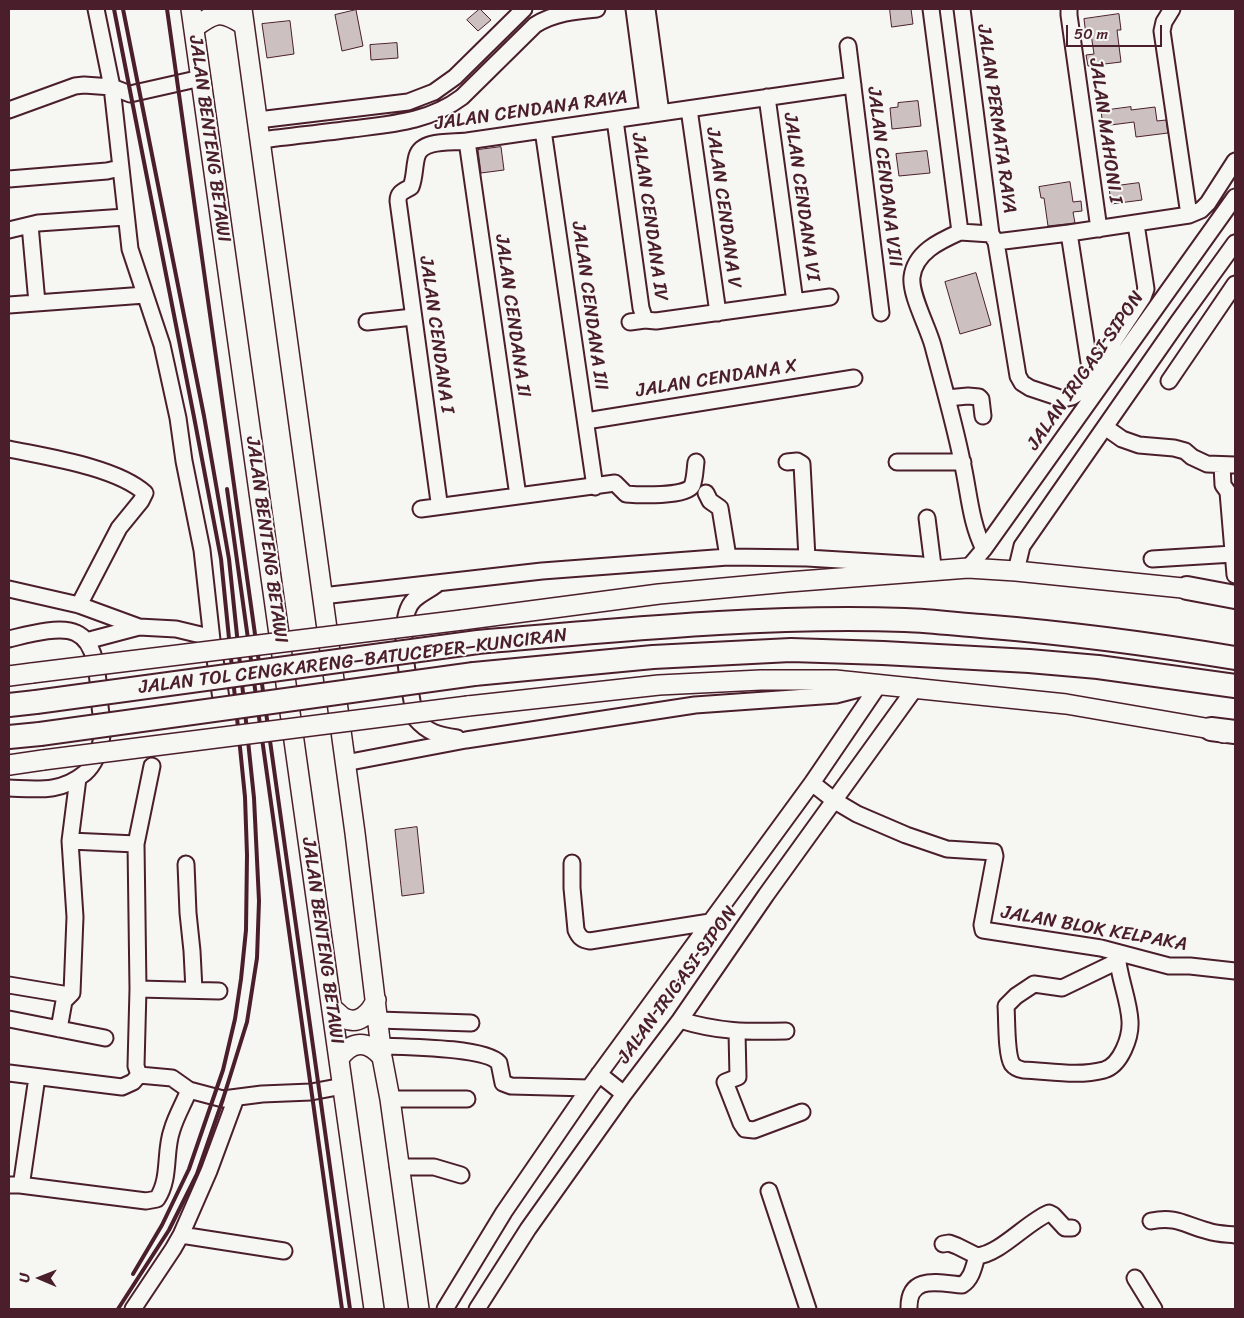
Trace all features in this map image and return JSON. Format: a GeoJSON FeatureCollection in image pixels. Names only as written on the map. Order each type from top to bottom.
{"type":"FeatureCollection","features":[{"type":"Feature","properties":{"kind":"highway"},"geometry":{"type":"LineString","coordinates":[[1188,588],[1235,596]]}},
{"type":"Feature","properties":{"kind":"highway","name":"JALAN TOL CENGKARENG–BATUCEPER–KUNCIRAN"},"geometry":{"type":"LineString","coordinates":[[9,706],[478,642],[648,628],[781,621],[906,620],[1030,630],[1154,644],[1235,658]]}},
{"type":"Feature","properties":{"kind":"highway","name":"JALAN TOL CENGKARENG–BATUCEPER–KUNCIRAN"},"geometry":{"type":"LineString","coordinates":[[9,737],[474,674],[652,657],[791,650],[1029,661],[1098,667],[1235,686]]}},
{"type":"Feature","properties":{"kind":"highway"},"geometry":{"type":"LineString","coordinates":[[1211,729],[1235,732]]}},
{"type":"Feature","properties":{"kind":"main road","name":"JALAN BENTENG BETAWI"},"geometry":{"type":"LineString","coordinates":[[191,9],[374,1309]]}},
{"type":"Feature","properties":{"kind":"main road"},"geometry":{"type":"LineString","coordinates":[[194,28],[206,18],[219,14],[233,18],[243,17],[345,763],[382,1052],[419,1309]]}},
{"type":"Feature","properties":{"kind":"main road"},"geometry":{"type":"LineString","coordinates":[[9,676],[659,594],[972,568],[1010,570],[1188,588]]}},
{"type":"Feature","properties":{"kind":"main road"},"geometry":{"type":"LineString","coordinates":[[9,764],[468,706],[669,684],[761,680],[835,680],[878,686],[914,687],[1066,704],[1211,729],[1235,737]]}},
{"type":"Feature","properties":{"kind":"main road"},"geometry":{"type":"LineString","coordinates":[[332,1008],[345,1019],[362,1019],[373,1008],[376,1000]]}},
{"type":"Feature","properties":{"kind":"main road"},"geometry":{"type":"LineString","coordinates":[[339,1059],[347,1049],[364,1044],[382,1052]]}},
{"type":"Feature","properties":{"kind":"street"},"geometry":{"type":"LineString","coordinates":[[96,9],[112,88],[130,249],[162,345],[178,418],[184,461],[202,550],[212,640],[222,705]]}},
{"type":"Feature","properties":{"kind":"street"},"geometry":{"type":"LineString","coordinates":[[258,120],[408,102],[434,92],[455,77],[524,9]]}},
{"type":"Feature","properties":{"kind":"street"},"geometry":{"type":"LineString","coordinates":[[261,140],[404,123],[427,117],[452,105],[462,97],[535,25],[563,11],[597,9]]}},
{"type":"Feature","properties":{"kind":"street","name":"JALAN CENDANA RAYA"},"geometry":{"type":"LineString","coordinates":[[634,9],[654,114]]}},
{"type":"Feature","properties":{"kind":"street"},"geometry":{"type":"LineString","coordinates":[[647,9],[654,114]]}},
{"type":"Feature","properties":{"kind":"street"},"geometry":{"type":"LineString","coordinates":[[932,9],[960,232]]}},
{"type":"Feature","properties":{"kind":"street","name":"JALAN PERMATA RAYA"},"geometry":{"type":"LineString","coordinates":[[962,9],[993,238],[1018,376],[1022,383],[1030,388],[1063,399],[1072,397],[1080,392],[1091,375]]}},
{"type":"Feature","properties":{"kind":"street","name":"JALAN MAHONI I"},"geometry":{"type":"LineString","coordinates":[[1069,9],[1099,229]]}},
{"type":"Feature","properties":{"kind":"street"},"geometry":{"type":"LineString","coordinates":[[1172,9],[1164,22],[1162,31],[1189,215]]}},
{"type":"Feature","properties":{"kind":"street","name":"JALAN CENDANA VIII"},"geometry":{"type":"LineString","coordinates":[[848,46],[883,285],[881,313]]}},
{"type":"Feature","properties":{"kind":"street"},"geometry":{"type":"LineString","coordinates":[[9,110],[75,86],[112,88],[130,94],[200,78]]}},
{"type":"Feature","properties":{"kind":"street","name":"JALAN CENDANA RAYA"},"geometry":{"type":"LineString","coordinates":[[415,177],[417,156],[420,149],[428,145],[853,85]]}},
{"type":"Feature","properties":{"kind":"street","name":"JALAN CENDANA VI"},"geometry":{"type":"LineString","coordinates":[[767,97],[795,302]]}},
{"type":"Feature","properties":{"kind":"street","name":"JALAN CENDANA V"},"geometry":{"type":"LineString","coordinates":[[689,109],[718,312]]}},
{"type":"Feature","properties":{"kind":"street"},"geometry":{"type":"LineString","coordinates":[[312,113],[315,133]]}},
{"type":"Feature","properties":{"kind":"street","name":"JALAN CENDANA IV"},"geometry":{"type":"LineString","coordinates":[[615,120],[641,308],[638,321],[656,321],[718,312]]}},
{"type":"Feature","properties":{"kind":"street","name":"JALAN CENDANA III"},"geometry":{"type":"LineString","coordinates":[[543,130],[595,487]]}},
{"type":"Feature","properties":{"kind":"street","name":"JALAN CENDANA II"},"geometry":{"type":"LineString","coordinates":[[467,141],[518,496]]}},
{"type":"Feature","properties":{"kind":"street"},"geometry":{"type":"LineString","coordinates":[[984,549],[970,509],[963,462],[931,339],[913,290],[912,277],[918,260],[934,244],[960,232],[993,238],[1069,233],[1189,215],[1201,210],[1208,203],[1235,161]]}},
{"type":"Feature","properties":{"kind":"street"},"geometry":{"type":"LineString","coordinates":[[9,179],[120,168]]}},
{"type":"Feature","properties":{"kind":"street","name":"JALAN CENDANA I"},"geometry":{"type":"LineString","coordinates":[[415,177],[411,187],[398,195],[398,201],[441,506]]}},
{"type":"Feature","properties":{"kind":"street","name":"JALAN IRIGASI SIPON"},"geometry":{"type":"LineString","coordinates":[[972,568],[1235,197]]}},
{"type":"Feature","properties":{"kind":"street"},"geometry":{"type":"LineString","coordinates":[[9,230],[30,225],[125,217]]}},
{"type":"Feature","properties":{"kind":"street"},"geometry":{"type":"LineString","coordinates":[[1091,375],[1143,297],[1146,289],[1136,224]]}},
{"type":"Feature","properties":{"kind":"street"},"geometry":{"type":"LineString","coordinates":[[30,225],[37,303]]}},
{"type":"Feature","properties":{"kind":"street"},"geometry":{"type":"LineString","coordinates":[[1069,233],[1091,375]]}},
{"type":"Feature","properties":{"kind":"street"},"geometry":{"type":"LineString","coordinates":[[1010,570],[1022,546],[1235,243]]}},
{"type":"Feature","properties":{"kind":"street"},"geometry":{"type":"LineString","coordinates":[[1169,381],[1235,284]]}},
{"type":"Feature","properties":{"kind":"street"},"geometry":{"type":"LineString","coordinates":[[9,306],[146,295]]}},
{"type":"Feature","properties":{"kind":"street"},"geometry":{"type":"LineString","coordinates":[[718,312],[830,297]]}},
{"type":"Feature","properties":{"kind":"street"},"geometry":{"type":"LineString","coordinates":[[367,322],[414,317]]}},
{"type":"Feature","properties":{"kind":"street"},"geometry":{"type":"LineString","coordinates":[[1178,322],[1195,342]]}},
{"type":"Feature","properties":{"kind":"street","name":"JALAN CENDANA X"},"geometry":{"type":"LineString","coordinates":[[586,421],[854,378]]}},
{"type":"Feature","properties":{"kind":"street"},"geometry":{"type":"LineString","coordinates":[[947,398],[979,397],[981,399],[982,416]]}},
{"type":"Feature","properties":{"kind":"street"},"geometry":{"type":"LineString","coordinates":[[1105,427],[1122,439],[1139,445],[1185,450],[1192,457],[1207,464],[1229,465],[1223,485],[1228,492],[1235,575]]}},
{"type":"Feature","properties":{"kind":"street"},"geometry":{"type":"LineString","coordinates":[[9,449],[95,469],[117,477],[145,492],[141,501],[119,528],[79,605]]}},
{"type":"Feature","properties":{"kind":"street"},"geometry":{"type":"LineString","coordinates":[[787,462],[797,461],[802,464],[807,558]]}},
{"type":"Feature","properties":{"kind":"street"},"geometry":{"type":"LineString","coordinates":[[421,508],[615,483],[626,494],[640,495],[687,491],[692,486],[696,462]]}},
{"type":"Feature","properties":{"kind":"street"},"geometry":{"type":"LineString","coordinates":[[897,462],[963,462]]}},
{"type":"Feature","properties":{"kind":"street"},"geometry":{"type":"LineString","coordinates":[[706,493],[710,501],[720,508],[728,558]]}},
{"type":"Feature","properties":{"kind":"street"},"geometry":{"type":"LineString","coordinates":[[927,518],[933,566]]}},
{"type":"Feature","properties":{"kind":"street"},"geometry":{"type":"LineString","coordinates":[[1152,559],[1233,554]]}},
{"type":"Feature","properties":{"kind":"street"},"geometry":{"type":"LineString","coordinates":[[322,596],[542,571],[728,558],[807,558],[972,568]]}},
{"type":"Feature","properties":{"kind":"street"},"geometry":{"type":"LineString","coordinates":[[438,584],[412,601],[404,617],[403,634],[415,718],[424,728],[438,735],[466,740]]}},
{"type":"Feature","properties":{"kind":"street"},"geometry":{"type":"LineString","coordinates":[[9,589],[79,605],[139,627],[176,629],[201,635],[212,640]]}},
{"type":"Feature","properties":{"kind":"street"},"geometry":{"type":"LineString","coordinates":[[86,641],[139,627]]}},
{"type":"Feature","properties":{"kind":"street"},"geometry":{"type":"LineString","coordinates":[[9,638],[46,631],[63,631],[76,633],[86,641],[93,653],[96,667],[102,734],[99,753],[92,764],[85,773],[63,787],[42,790],[9,788]]}},
{"type":"Feature","properties":{"kind":"street"},"geometry":{"type":"LineString","coordinates":[[345,763],[466,740],[695,705],[836,695],[878,686]]}},
{"type":"Feature","properties":{"kind":"street","name":"JALAN IRIGASI SIPON"},"geometry":{"type":"LineString","coordinates":[[445,1309],[504,1212],[589,1088],[602,1076],[710,922],[813,784],[878,686]]}},
{"type":"Feature","properties":{"kind":"street","name":"JALAN IRIGASI SIPON"},"geometry":{"type":"LineString","coordinates":[[477,1309],[528,1229],[621,1092],[680,1020],[766,895],[914,687]]}},
{"type":"Feature","properties":{"kind":"street"},"geometry":{"type":"LineString","coordinates":[[139,1075],[136,1066],[138,989],[136,844],[152,766]]}},
{"type":"Feature","properties":{"kind":"street"},"geometry":{"type":"LineString","coordinates":[[60,1029],[64,1000],[72,993],[75,917],[70,841],[78,778]]}},
{"type":"Feature","properties":{"kind":"street","name":"JALAN BLOK KELPAKA"},"geometry":{"type":"LineString","coordinates":[[813,784],[834,800],[870,821],[947,849],[994,852],[995,856],[982,925],[983,930],[1072,942],[1118,957],[1169,966],[1235,972]]}},
{"type":"Feature","properties":{"kind":"street"},"geometry":{"type":"LineString","coordinates":[[70,841],[136,844]]}},
{"type":"Feature","properties":{"kind":"street"},"geometry":{"type":"LineString","coordinates":[[572,863],[576,930],[578,936],[584,940],[710,922]]}},
{"type":"Feature","properties":{"kind":"street"},"geometry":{"type":"LineString","coordinates":[[186,864],[194,990]]}},
{"type":"Feature","properties":{"kind":"street"},"geometry":{"type":"LineString","coordinates":[[1118,957],[1130,1022],[1127,1042],[1122,1054],[1105,1070],[1074,1073],[1023,1070],[1013,1065],[1008,1041],[1006,1006],[1016,996],[1034,984],[1062,988],[1118,957]]}},
{"type":"Feature","properties":{"kind":"street"},"geometry":{"type":"LineString","coordinates":[[9,985],[69,995]]}},
{"type":"Feature","properties":{"kind":"street"},"geometry":{"type":"LineString","coordinates":[[138,989],[220,991]]}},
{"type":"Feature","properties":{"kind":"street"},"geometry":{"type":"LineString","coordinates":[[9,1019],[106,1038]]}},
{"type":"Feature","properties":{"kind":"street"},"geometry":{"type":"LineString","coordinates":[[378,1020],[471,1023]]}},
{"type":"Feature","properties":{"kind":"street"},"geometry":{"type":"LineString","coordinates":[[680,1020],[709,1028],[737,1032],[786,1031]]}},
{"type":"Feature","properties":{"kind":"street"},"geometry":{"type":"LineString","coordinates":[[737,1032],[738,1076],[736,1079],[726,1082],[741,1123],[746,1130],[754,1130],[802,1112]]}},
{"type":"Feature","properties":{"kind":"street"},"geometry":{"type":"LineString","coordinates":[[382,1052],[456,1049],[493,1058],[499,1063],[503,1083],[511,1086],[589,1088]]}},
{"type":"Feature","properties":{"kind":"street"},"geometry":{"type":"LineString","coordinates":[[9,1073],[122,1087],[133,1082],[139,1075]]}},
{"type":"Feature","properties":{"kind":"street"},"geometry":{"type":"LineString","coordinates":[[139,1075],[172,1078],[189,1090],[223,1099],[262,1094],[311,1092],[343,1086]]}},
{"type":"Feature","properties":{"kind":"street"},"geometry":{"type":"LineString","coordinates":[[602,1076],[621,1092]]}},
{"type":"Feature","properties":{"kind":"street"},"geometry":{"type":"LineString","coordinates":[[37,1077],[14,1185],[146,1200],[157,1199],[162,1191],[172,1130],[189,1090]]}},
{"type":"Feature","properties":{"kind":"street"},"geometry":{"type":"LineString","coordinates":[[132,1309],[174,1249],[209,1171],[236,1098]]}},
{"type":"Feature","properties":{"kind":"street"},"geometry":{"type":"LineString","coordinates":[[390,1099],[467,1099]]}},
{"type":"Feature","properties":{"kind":"street"},"geometry":{"type":"LineString","coordinates":[[398,1167],[434,1167],[461,1175]]}},
{"type":"Feature","properties":{"kind":"street"},"geometry":{"type":"LineString","coordinates":[[769,1191],[808,1309]]}},
{"type":"Feature","properties":{"kind":"street"},"geometry":{"type":"LineString","coordinates":[[943,1244],[949,1243],[977,1256],[982,1256],[996,1249],[1046,1214],[1053,1215],[1065,1228],[1072,1228]]}},
{"type":"Feature","properties":{"kind":"street"},"geometry":{"type":"LineString","coordinates":[[1151,1221],[1177,1219],[1209,1232],[1235,1234]]}},
{"type":"Feature","properties":{"kind":"street"},"geometry":{"type":"LineString","coordinates":[[181,1234],[284,1251]]}},
{"type":"Feature","properties":{"kind":"street"},"geometry":{"type":"LineString","coordinates":[[909,1309],[911,1296],[919,1284],[927,1282],[962,1285],[966,1283],[971,1276],[977,1256]]}},
{"type":"Feature","properties":{"kind":"street"},"geometry":{"type":"LineString","coordinates":[[1135,1278],[1154,1309]]}},
{"type":"Feature","properties":{"kind":"building"},"geometry":{"type":"Polygon","coordinates":[[[480,9],[491,20],[478,31],[467,20],[480,9]]]}},
{"type":"Feature","properties":{"kind":"building"},"geometry":{"type":"Polygon","coordinates":[[[890,9],[911,9],[913,24],[892,27],[890,9]]]}},
{"type":"Feature","properties":{"kind":"building"},"geometry":{"type":"Polygon","coordinates":[[[356,10],[363,46],[342,51],[335,15],[356,10]]]}},
{"type":"Feature","properties":{"kind":"building"},"geometry":{"type":"Polygon","coordinates":[[[1119,14],[1121,30],[1117,30],[1121,62],[1088,66],[1086,55],[1094,54],[1091,34],[1086,35],[1084,19],[1119,14]]]}},
{"type":"Feature","properties":{"kind":"building"},"geometry":{"type":"Polygon","coordinates":[[[290,21],[294,54],[267,58],[262,24],[290,21]]]}},
{"type":"Feature","properties":{"kind":"building"},"geometry":{"type":"Polygon","coordinates":[[[397,43],[398,58],[371,60],[370,45],[397,43]]]}},
{"type":"Feature","properties":{"kind":"building"},"geometry":{"type":"Polygon","coordinates":[[[918,101],[921,126],[892,129],[890,108],[898,107],[898,103],[918,101]]]}},
{"type":"Feature","properties":{"kind":"building"},"geometry":{"type":"Polygon","coordinates":[[[1131,107],[1131,110],[1155,107],[1157,121],[1166,120],[1168,133],[1136,137],[1134,122],[1103,126],[1101,111],[1131,107]]]}},
{"type":"Feature","properties":{"kind":"building"},"geometry":{"type":"Polygon","coordinates":[[[501,147],[504,170],[481,173],[478,150],[501,147]]]}},
{"type":"Feature","properties":{"kind":"building"},"geometry":{"type":"Polygon","coordinates":[[[927,151],[930,173],[899,176],[896,154],[927,151]]]}},
{"type":"Feature","properties":{"kind":"building"},"geometry":{"type":"Polygon","coordinates":[[[1070,182],[1073,202],[1081,201],[1082,211],[1073,212],[1075,223],[1048,226],[1044,198],[1041,198],[1039,187],[1070,182]]]}},
{"type":"Feature","properties":{"kind":"building"},"geometry":{"type":"Polygon","coordinates":[[[1139,183],[1142,200],[1111,204],[1109,187],[1139,183]]]}},
{"type":"Feature","properties":{"kind":"building"},"geometry":{"type":"Polygon","coordinates":[[[976,273],[991,325],[960,334],[945,282],[976,273]]]}},
{"type":"Feature","properties":{"kind":"building"},"geometry":{"type":"Polygon","coordinates":[[[417,827],[424,893],[402,896],[395,830],[417,827]]]}},
{"type":"Feature","properties":{"kind":"railway"},"geometry":{"type":"LineString","coordinates":[[114,9],[221,559],[245,797],[247,855],[246,930],[241,979],[235,1019],[223,1070],[189,1169],[162,1225],[133,1274]]}},
{"type":"Feature","properties":{"kind":"railway"},"geometry":{"type":"LineString","coordinates":[[118,1309],[169,1230],[197,1174],[223,1099],[247,1022],[257,958],[259,901],[254,798],[229,559],[204,416],[123,9]]}},
{"type":"Feature","properties":{"kind":"railway"},"geometry":{"type":"LineString","coordinates":[[167,9],[350,1309]]}},
{"type":"Feature","properties":{"kind":"railway"},"geometry":{"type":"LineString","coordinates":[[227,489],[342,1309]]}}]}
